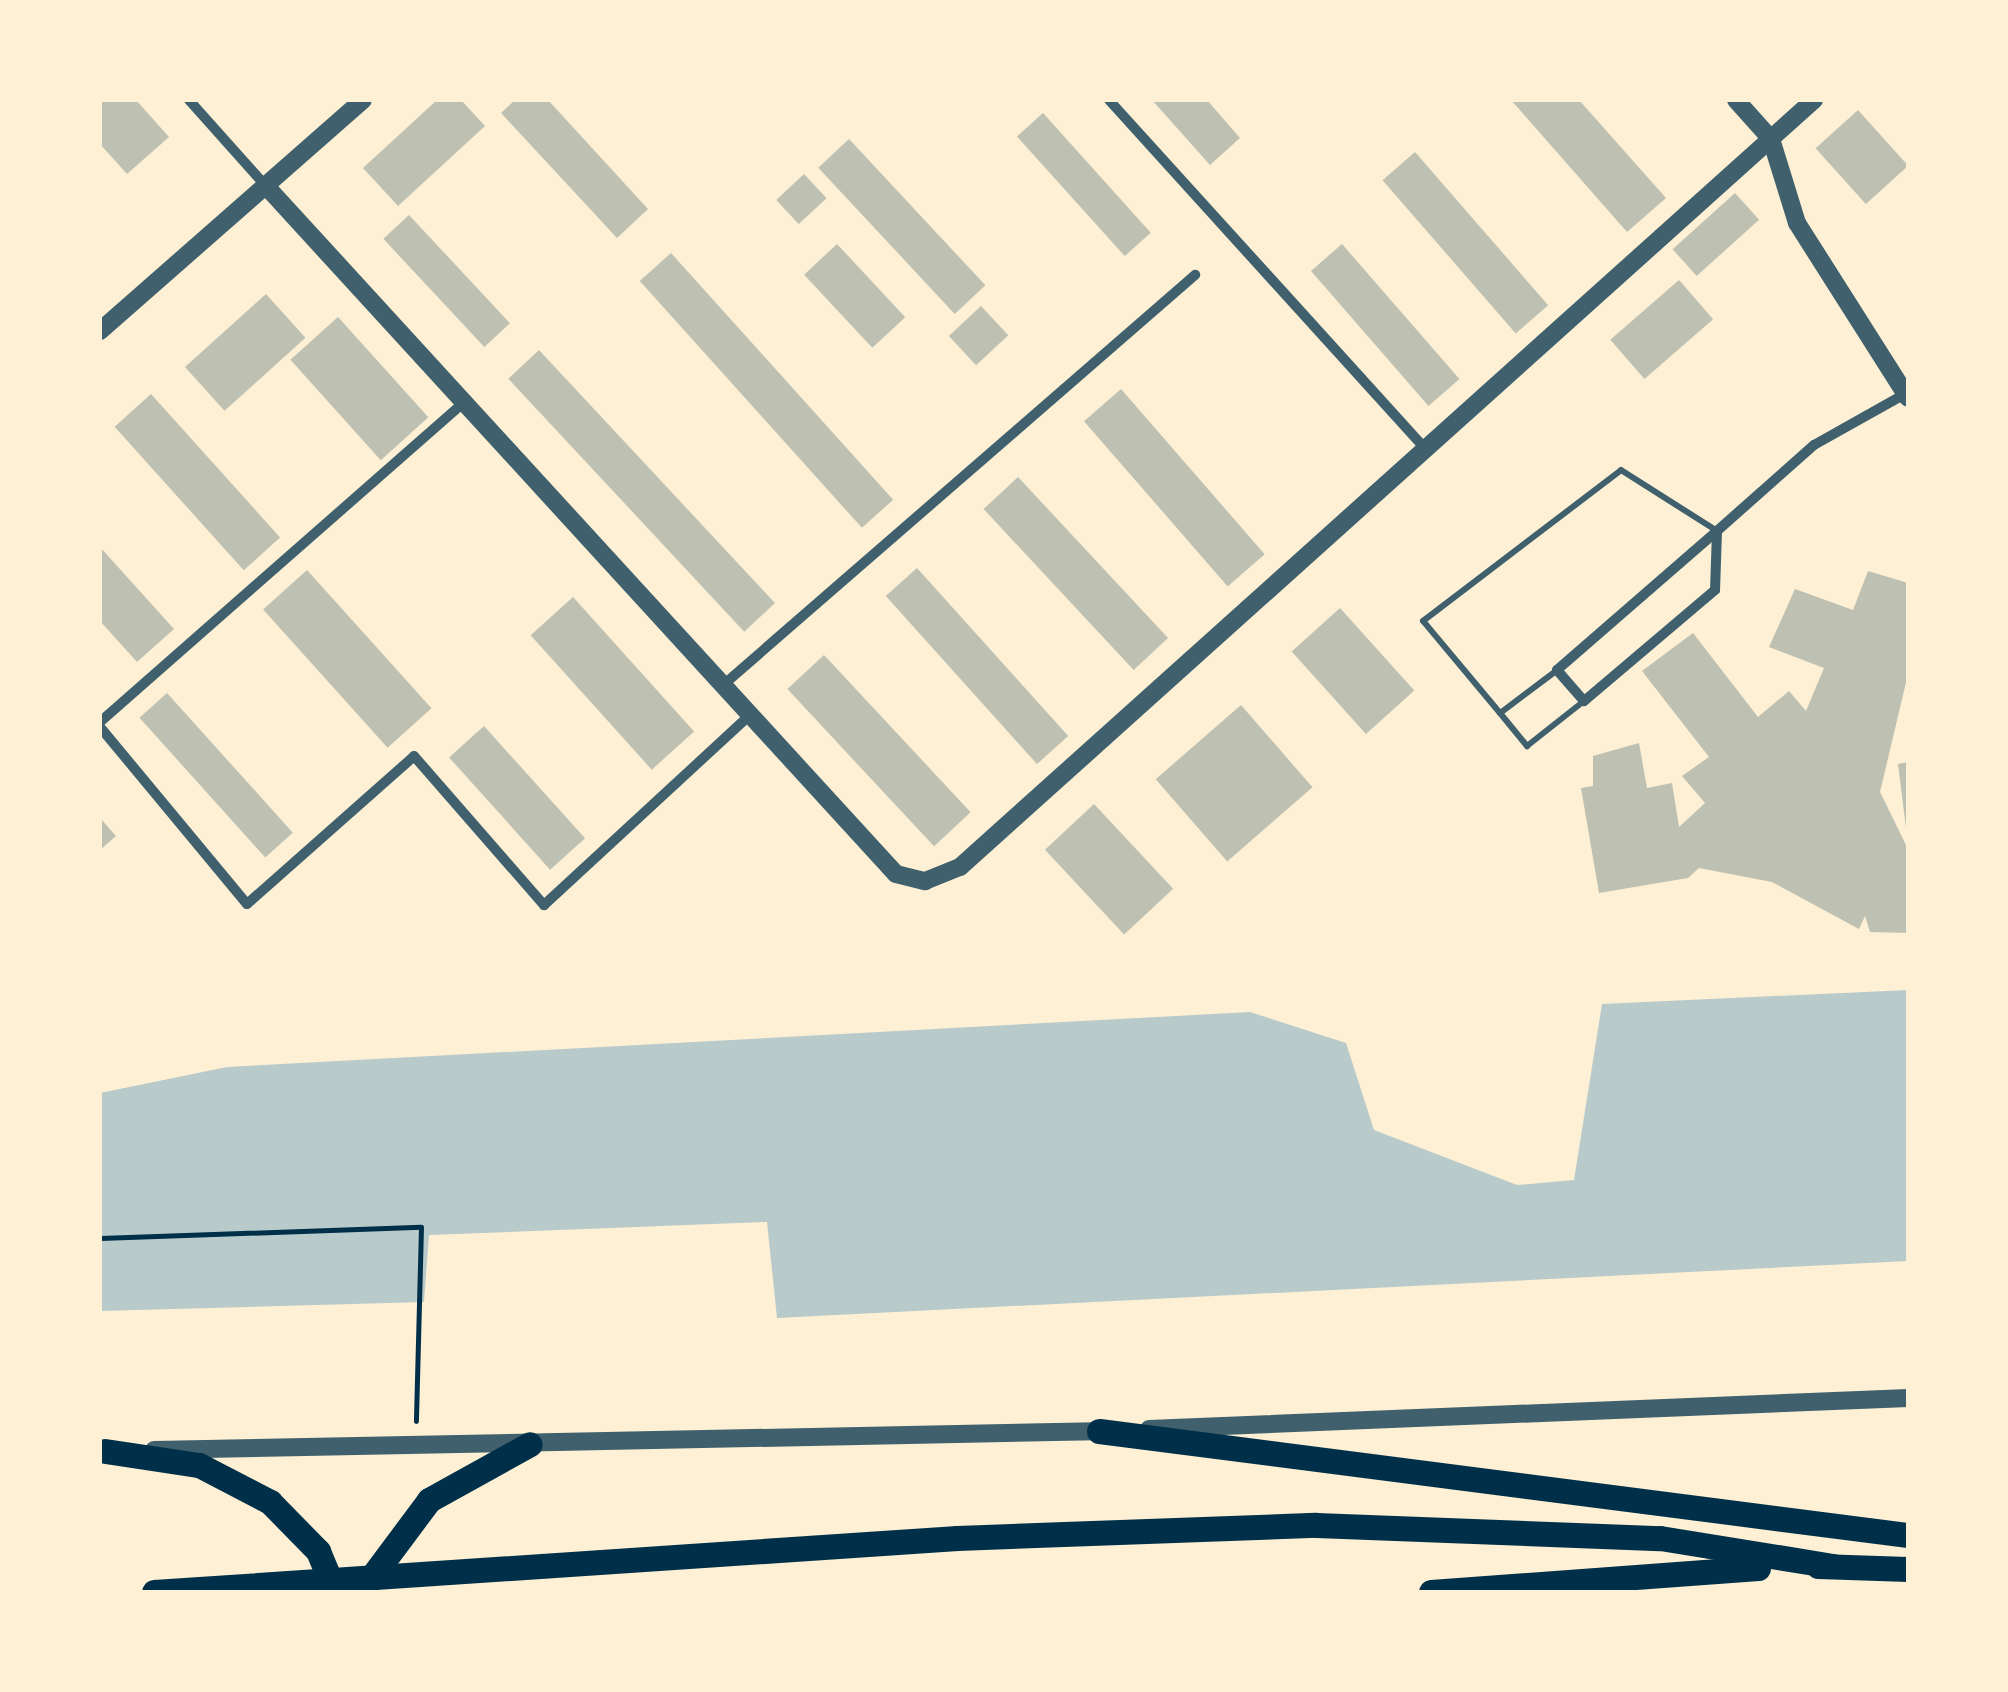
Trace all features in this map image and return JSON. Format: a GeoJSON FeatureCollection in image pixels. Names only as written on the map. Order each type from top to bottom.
{"type":"FeatureCollection","features":[{"type":"Feature","properties":{"kind":"highway"},"geometry":{"type":"LineString","coordinates":[[1100,1431],[1908,1536]]}},
{"type":"Feature","properties":{"kind":"highway"},"geometry":{"type":"LineString","coordinates":[[361,1592],[429,1500],[530,1444]]}},
{"type":"Feature","properties":{"kind":"highway"},"geometry":{"type":"LineString","coordinates":[[102,1451],[199,1464],[270,1502],[318,1551],[335,1592]]}},
{"type":"Feature","properties":{"kind":"highway"},"geometry":{"type":"LineString","coordinates":[[154,1592],[957,1538],[1316,1525],[1660,1538],[1833,1566]]}},
{"type":"Feature","properties":{"kind":"highway"},"geometry":{"type":"LineString","coordinates":[[1431,1592],[1833,1566],[1908,1569]]}},
{"type":"Feature","properties":{"kind":"street"},"geometry":{"type":"LineString","coordinates":[[189,100],[896,874],[925,880],[960,868],[1814,100]]}},
{"type":"Feature","properties":{"kind":"street"},"geometry":{"type":"LineString","coordinates":[[100,331],[362,100]]}},
{"type":"Feature","properties":{"kind":"street"},"geometry":{"type":"LineString","coordinates":[[1109,100],[1426,450]]}},
{"type":"Feature","properties":{"kind":"street"},"geometry":{"type":"LineString","coordinates":[[1717,530],[1715,590],[1584,701],[1557,670],[1814,445],[1906,396],[1797,223],[1771,139],[1736,100]]}},
{"type":"Feature","properties":{"kind":"street"},"geometry":{"type":"LineString","coordinates":[[722,686],[1195,275]]}},
{"type":"Feature","properties":{"kind":"street"},"geometry":{"type":"LineString","coordinates":[[462,403],[100,724],[247,904],[414,756],[544,904],[749,716]]}},
{"type":"Feature","properties":{"kind":"street"},"geometry":{"type":"LineString","coordinates":[[102,1451],[1100,1431],[1908,1398]]}},
{"type":"Feature","properties":{"kind":"lane"},"geometry":{"type":"LineString","coordinates":[[1584,701],[1527,746],[1423,620],[1621,470],[1717,530]]}},
{"type":"Feature","properties":{"kind":"lane"},"geometry":{"type":"LineString","coordinates":[[1500,713],[1557,670]]}},
{"type":"Feature","properties":{"kind":"path"},"geometry":{"type":"LineString","coordinates":[[100,1238],[421,1227],[416,1421]]}},
{"type":"Feature","properties":{"kind":"shaded area"},"geometry":{"type":"Polygon","coordinates":[[[1908,990],[1908,1261],[777,1318],[767,1222],[429,1235],[424,1302],[100,1311],[100,1093],[227,1067],[1250,1012],[1346,1043],[1374,1130],[1517,1185],[1574,1180],[1602,1004],[1908,990]]]}},
{"type":"Feature","properties":{"kind":"building"},"geometry":{"type":"Polygon","coordinates":[[[100,100],[136,100],[169,137],[127,174],[100,144],[100,100]]]}},
{"type":"Feature","properties":{"kind":"building"},"geometry":{"type":"Polygon","coordinates":[[[437,100],[461,100],[485,126],[398,206],[363,168],[437,100]]]}},
{"type":"Feature","properties":{"kind":"building"},"geometry":{"type":"Polygon","coordinates":[[[515,100],[548,100],[648,209],[617,238],[501,113],[515,100]]]}},
{"type":"Feature","properties":{"kind":"building"},"geometry":{"type":"Polygon","coordinates":[[[1152,100],[1207,100],[1240,138],[1210,165],[1152,100]]]}},
{"type":"Feature","properties":{"kind":"building"},"geometry":{"type":"Polygon","coordinates":[[[1511,100],[1579,100],[1666,198],[1627,232],[1511,100]]]}},
{"type":"Feature","properties":{"kind":"building"},"geometry":{"type":"Polygon","coordinates":[[[1858,110],[1908,166],[1866,204],[1816,148],[1858,110]]]}},
{"type":"Feature","properties":{"kind":"building"},"geometry":{"type":"Polygon","coordinates":[[[1043,113],[1151,233],[1125,256],[1017,136],[1043,113]]]}},
{"type":"Feature","properties":{"kind":"building"},"geometry":{"type":"Polygon","coordinates":[[[849,139],[985,285],[955,314],[818,168],[849,139]]]}},
{"type":"Feature","properties":{"kind":"building"},"geometry":{"type":"Polygon","coordinates":[[[1415,152],[1548,305],[1516,333],[1383,180],[1415,152]]]}},
{"type":"Feature","properties":{"kind":"building"},"geometry":{"type":"Polygon","coordinates":[[[804,174],[827,198],[799,224],[776,200],[804,174]]]}},
{"type":"Feature","properties":{"kind":"building"},"geometry":{"type":"Polygon","coordinates":[[[1735,193],[1759,220],[1697,276],[1673,249],[1735,193]]]}},
{"type":"Feature","properties":{"kind":"building"},"geometry":{"type":"Polygon","coordinates":[[[409,215],[510,323],[484,347],[383,239],[409,215]]]}},
{"type":"Feature","properties":{"kind":"building"},"geometry":{"type":"Polygon","coordinates":[[[837,244],[905,317],[872,348],[804,275],[837,244]]]}},
{"type":"Feature","properties":{"kind":"building"},"geometry":{"type":"Polygon","coordinates":[[[1342,244],[1459,379],[1428,406],[1311,271],[1342,244]]]}},
{"type":"Feature","properties":{"kind":"building"},"geometry":{"type":"Polygon","coordinates":[[[671,253],[893,500],[862,528],[640,281],[671,253]]]}},
{"type":"Feature","properties":{"kind":"building"},"geometry":{"type":"Polygon","coordinates":[[[1679,280],[1713,319],[1644,379],[1610,340],[1679,280]]]}},
{"type":"Feature","properties":{"kind":"building"},"geometry":{"type":"Polygon","coordinates":[[[266,294],[305,338],[224,411],[185,367],[266,294]]]}},
{"type":"Feature","properties":{"kind":"building"},"geometry":{"type":"Polygon","coordinates":[[[981,306],[1008,335],[976,365],[949,336],[981,306]]]}},
{"type":"Feature","properties":{"kind":"building"},"geometry":{"type":"Polygon","coordinates":[[[338,317],[428,417],[381,460],[290,360],[338,317]]]}},
{"type":"Feature","properties":{"kind":"building"},"geometry":{"type":"Polygon","coordinates":[[[539,350],[775,603],[744,632],[508,379],[539,350]]]}},
{"type":"Feature","properties":{"kind":"building"},"geometry":{"type":"Polygon","coordinates":[[[1121,389],[1265,554],[1228,586],[1084,421],[1121,389]]]}},
{"type":"Feature","properties":{"kind":"building"},"geometry":{"type":"Polygon","coordinates":[[[151,394],[280,537],[244,570],[115,427],[151,394]]]}},
{"type":"Feature","properties":{"kind":"building"},"geometry":{"type":"Polygon","coordinates":[[[1018,477],[1168,638],[1134,670],[984,509],[1018,477]]]}},
{"type":"Feature","properties":{"kind":"building"},"geometry":{"type":"Polygon","coordinates":[[[100,547],[174,629],[137,662],[100,621],[100,547]]]}},
{"type":"Feature","properties":{"kind":"building"},"geometry":{"type":"Polygon","coordinates":[[[917,568],[1068,736],[1037,764],[886,596],[917,568]]]}},
{"type":"Feature","properties":{"kind":"building"},"geometry":{"type":"Polygon","coordinates":[[[307,570],[431,708],[388,748],[263,609],[307,570]]]}},
{"type":"Feature","properties":{"kind":"building"},"geometry":{"type":"Polygon","coordinates":[[[1868,571],[1908,583],[1908,674],[1880,792],[1908,849],[1908,933],[1870,932],[1865,916],[1859,929],[1772,882],[1699,868],[1688,878],[1599,893],[1581,788],[1593,786],[1593,756],[1639,743],[1647,788],[1672,783],[1679,827],[1705,803],[1682,776],[1709,757],[1642,671],[1693,633],[1758,717],[1789,691],[1806,711],[1824,668],[1769,647],[1795,589],[1853,610],[1868,571]]]}},
{"type":"Feature","properties":{"kind":"building"},"geometry":{"type":"Polygon","coordinates":[[[573,597],[694,732],[652,770],[531,635],[573,597]]]}},
{"type":"Feature","properties":{"kind":"building"},"geometry":{"type":"Polygon","coordinates":[[[1340,608],[1414,690],[1366,734],[1292,651],[1340,608]]]}},
{"type":"Feature","properties":{"kind":"building"},"geometry":{"type":"Polygon","coordinates":[[[824,655],[971,812],[934,846],[787,689],[824,655]]]}},
{"type":"Feature","properties":{"kind":"building"},"geometry":{"type":"Polygon","coordinates":[[[167,693],[293,833],[265,857],[140,718],[167,693]]]}},
{"type":"Feature","properties":{"kind":"building"},"geometry":{"type":"Polygon","coordinates":[[[1241,705],[1313,787],[1227,861],[1156,779],[1241,705]]]}},
{"type":"Feature","properties":{"kind":"building"},"geometry":{"type":"Polygon","coordinates":[[[484,726],[585,838],[550,870],[449,757],[484,726]]]}},
{"type":"Feature","properties":{"kind":"building"},"geometry":{"type":"Polygon","coordinates":[[[1908,762],[1908,828],[1906,828],[1898,764],[1908,762]]]}},
{"type":"Feature","properties":{"kind":"building"},"geometry":{"type":"Polygon","coordinates":[[[1094,804],[1173,889],[1124,935],[1045,850],[1094,804]]]}},
{"type":"Feature","properties":{"kind":"building"},"geometry":{"type":"Polygon","coordinates":[[[100,818],[116,836],[100,850],[100,818]]]}}]}
